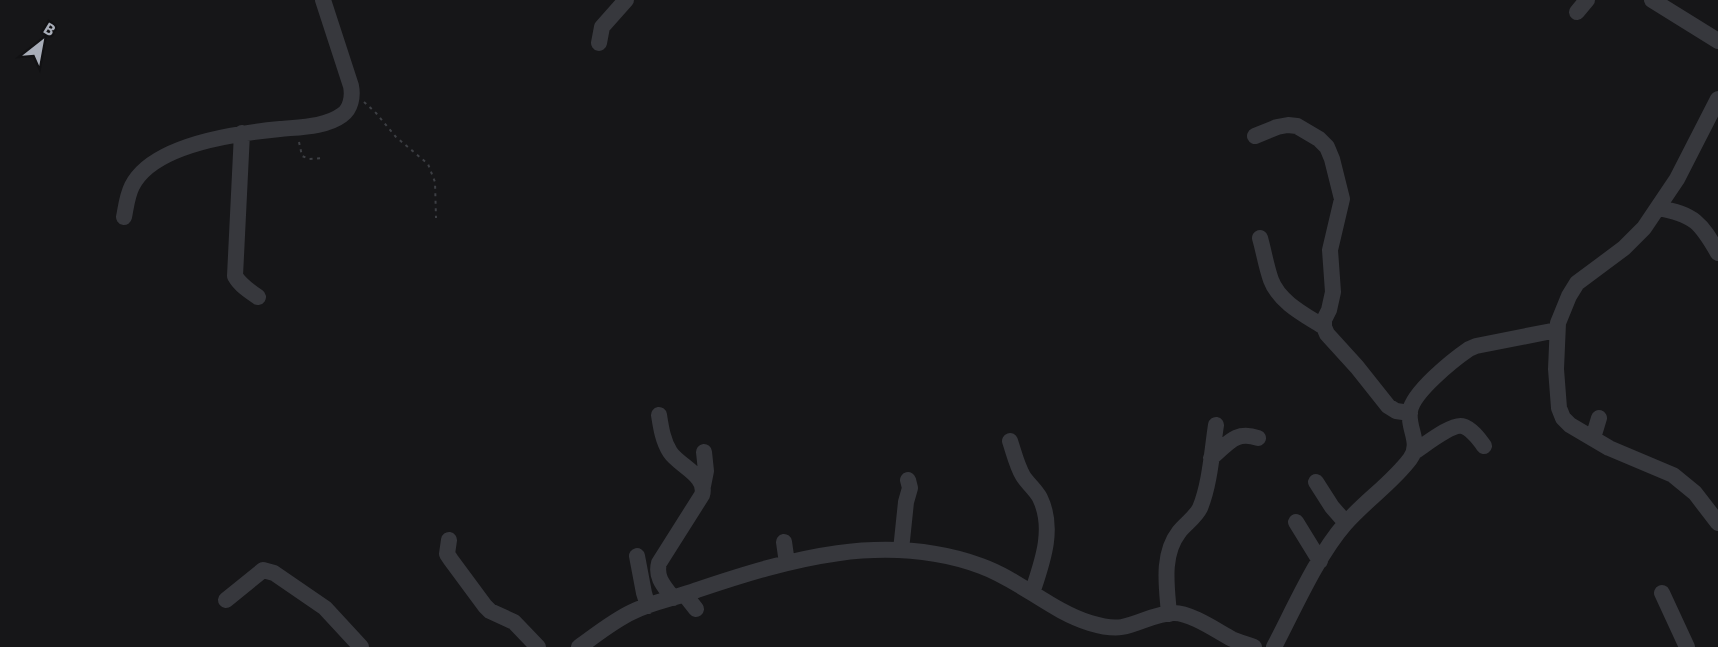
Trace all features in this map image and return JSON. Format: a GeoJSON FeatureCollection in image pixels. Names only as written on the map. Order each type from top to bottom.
{"type":"FeatureCollection","features":[{"type":"Feature","properties":{"kind":"street"},"geometry":{"type":"LineString","coordinates":[[124,217],[132,186],[144,169],[185,147],[198,142],[242,134],[325,123],[344,114],[349,107],[352,93],[323,0]]}},
{"type":"Feature","properties":{"kind":"street"},"geometry":{"type":"LineString","coordinates":[[599,43],[602,27],[626,0]]}},
{"type":"Feature","properties":{"kind":"street"},"geometry":{"type":"LineString","coordinates":[[1652,0],[1718,41]]}},
{"type":"Feature","properties":{"kind":"street"},"geometry":{"type":"LineString","coordinates":[[1716,103],[1677,179],[1644,228],[1624,248],[1577,283],[1569,296],[1562,310],[1557,330],[1556,369],[1559,408],[1570,425],[1640,462],[1673,475],[1695,493],[1718,524]]}},
{"type":"Feature","properties":{"kind":"street"},"geometry":{"type":"LineString","coordinates":[[1255,136],[1288,124],[1308,131],[1327,147],[1342,202],[1330,250],[1333,292],[1324,327],[1327,334],[1388,406],[1396,411],[1410,413]]}},
{"type":"Feature","properties":{"kind":"street"},"geometry":{"type":"LineString","coordinates":[[242,134],[234,276],[246,289],[258,297]]}},
{"type":"Feature","properties":{"kind":"street"},"geometry":{"type":"LineString","coordinates":[[1658,208],[1677,211],[1701,225],[1718,253]]}},
{"type":"Feature","properties":{"kind":"street"},"geometry":{"type":"LineString","coordinates":[[1260,238],[1272,282],[1280,294],[1287,302],[1324,327]]}},
{"type":"Feature","properties":{"kind":"street"},"geometry":{"type":"LineString","coordinates":[[1414,452],[1414,438],[1409,417],[1413,400],[1419,391],[1469,349],[1557,330]]}},
{"type":"Feature","properties":{"kind":"street"},"geometry":{"type":"LineString","coordinates":[[659,415],[669,450],[703,486]]}},
{"type":"Feature","properties":{"kind":"street"},"geometry":{"type":"LineString","coordinates":[[1593,438],[1599,418]]}},
{"type":"Feature","properties":{"kind":"street"},"geometry":{"type":"LineString","coordinates":[[1169,614],[1166,578],[1169,555],[1178,532],[1200,508],[1205,492],[1216,425]]}},
{"type":"Feature","properties":{"kind":"street"},"geometry":{"type":"LineString","coordinates":[[1274,647],[1320,561],[1346,523],[1400,470],[1414,452],[1459,426],[1468,429],[1484,446]]}},
{"type":"Feature","properties":{"kind":"street"},"geometry":{"type":"LineString","coordinates":[[1211,458],[1240,435],[1258,438]]}},
{"type":"Feature","properties":{"kind":"street"},"geometry":{"type":"LineString","coordinates":[[1010,441],[1019,468],[1028,484],[1039,496],[1045,510],[1046,549],[1032,593]]}},
{"type":"Feature","properties":{"kind":"street"},"geometry":{"type":"LineString","coordinates":[[696,609],[660,580],[657,569],[702,495],[706,471],[704,452]]}},
{"type":"Feature","properties":{"kind":"street"},"geometry":{"type":"LineString","coordinates":[[901,550],[906,502],[910,488],[908,480]]}},
{"type":"Feature","properties":{"kind":"street"},"geometry":{"type":"LineString","coordinates":[[1316,482],[1332,507],[1346,523]]}},
{"type":"Feature","properties":{"kind":"street"},"geometry":{"type":"LineString","coordinates":[[1296,522],[1320,561]]}},
{"type":"Feature","properties":{"kind":"street"},"geometry":{"type":"LineString","coordinates":[[449,540],[447,554],[485,606],[490,611],[514,622],[538,647]]}},
{"type":"Feature","properties":{"kind":"street"},"geometry":{"type":"LineString","coordinates":[[784,542],[787,563]]}},
{"type":"Feature","properties":{"kind":"street"},"geometry":{"type":"LineString","coordinates":[[579,647],[629,613],[787,563],[834,553],[901,550],[961,560],[982,566],[1074,616],[1105,627],[1122,627],[1169,614],[1182,614],[1236,641],[1254,647]]}},
{"type":"Feature","properties":{"kind":"street"},"geometry":{"type":"LineString","coordinates":[[637,556],[648,606]]}},
{"type":"Feature","properties":{"kind":"street"},"geometry":{"type":"LineString","coordinates":[[226,600],[263,570],[267,570],[317,601],[361,647]]}},
{"type":"Feature","properties":{"kind":"street"},"geometry":{"type":"LineString","coordinates":[[1662,593],[1687,647]]}},
{"type":"Feature","properties":{"kind":"path"},"geometry":{"type":"LineString","coordinates":[[352,93],[369,106],[396,137],[428,164],[435,182],[436,218]]}},
{"type":"Feature","properties":{"kind":"path"},"geometry":{"type":"LineString","coordinates":[[296,127],[302,156],[309,159],[324,158]]}}]}
